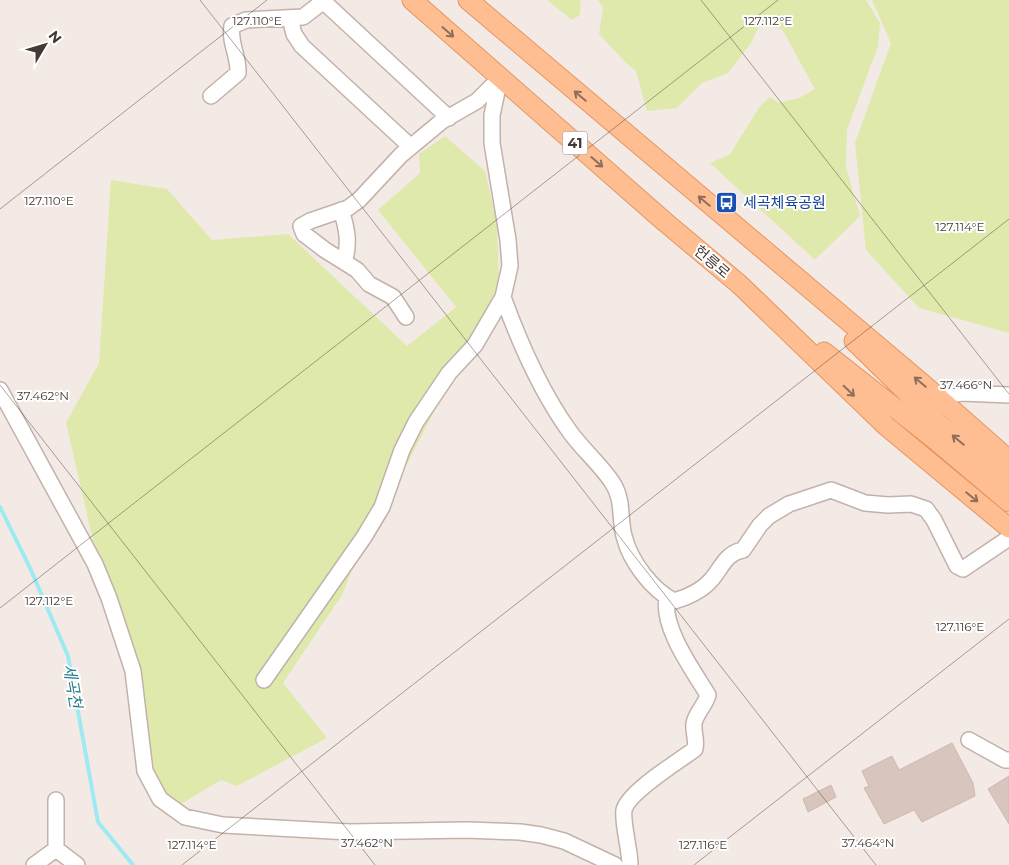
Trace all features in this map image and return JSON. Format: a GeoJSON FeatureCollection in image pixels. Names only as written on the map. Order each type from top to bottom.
{"type":"FeatureCollection","features":[{"type":"Feature","properties":{"kind":"main road","name":"헌릉로"},"geometry":{"type":"LineString","coordinates":[[412,0],[739,284],[886,426],[1009,528]]}},
{"type":"Feature","properties":{"kind":"main road"},"geometry":{"type":"LineString","coordinates":[[468,0],[1009,460]]}},
{"type":"Feature","properties":{"kind":"main road"},"geometry":{"type":"LineString","coordinates":[[754,244],[939,424],[1009,483]]}},
{"type":"Feature","properties":{"kind":"main road"},"geometry":{"type":"LineString","coordinates":[[739,284],[933,438],[1009,502]]}},
{"type":"Feature","properties":{"kind":"street"},"geometry":{"type":"LineString","coordinates":[[211,96],[238,74],[238,64],[231,33],[232,26],[246,20],[303,17],[324,1],[449,118]]}},
{"type":"Feature","properties":{"kind":"street"},"geometry":{"type":"LineString","coordinates":[[290,18],[294,34],[302,46],[411,147]]}},
{"type":"Feature","properties":{"kind":"street"},"geometry":{"type":"LineString","coordinates":[[406,317],[393,297],[369,284],[357,270],[304,234],[301,226],[348,208],[359,200],[401,155],[442,121],[477,101],[500,78]]}},
{"type":"Feature","properties":{"kind":"street"},"geometry":{"type":"LineString","coordinates":[[264,680],[364,537],[382,507],[402,450],[416,422],[449,373],[475,345],[503,297],[510,266],[508,240],[492,143],[492,115],[500,78]]}},
{"type":"Feature","properties":{"kind":"street"},"geometry":{"type":"LineString","coordinates":[[341,210],[347,228],[348,250],[344,262]]}},
{"type":"Feature","properties":{"kind":"street"},"geometry":{"type":"LineString","coordinates":[[503,297],[520,340],[559,416],[583,450],[612,481],[618,494],[624,535],[628,548],[638,567],[654,585],[674,601],[687,598],[711,580],[729,555],[743,550],[760,525],[776,512],[789,504],[831,490],[865,503],[911,504],[926,509],[934,520],[957,566],[963,569],[1009,538]]}},
{"type":"Feature","properties":{"kind":"street"},"geometry":{"type":"LineString","coordinates":[[0,390],[95,564],[109,598],[133,672],[145,771],[160,799],[185,817],[223,825],[350,832],[467,830],[520,832],[541,835],[564,841],[615,865]]}},
{"type":"Feature","properties":{"kind":"street"},"geometry":{"type":"LineString","coordinates":[[937,397],[962,393],[1009,395]]}},
{"type":"Feature","properties":{"kind":"street"},"geometry":{"type":"LineString","coordinates":[[630,865],[624,811],[639,790],[695,749],[697,740],[694,725],[708,695],[679,646],[671,626],[666,605],[667,597]]}},
{"type":"Feature","properties":{"kind":"street"},"geometry":{"type":"LineString","coordinates":[[969,740],[1009,760]]}},
{"type":"Feature","properties":{"kind":"street"},"geometry":{"type":"LineString","coordinates":[[56,800],[56,849]]}},
{"type":"Feature","properties":{"kind":"street"},"geometry":{"type":"LineString","coordinates":[[34,865],[56,849]]}},
{"type":"Feature","properties":{"kind":"street"},"geometry":{"type":"LineString","coordinates":[[56,849],[77,865]]}},
{"type":"Feature","properties":{"kind":"green space"},"geometry":{"type":"Polygon","coordinates":[[[547,0],[579,0],[581,2],[580,15],[572,20],[547,0]]]}},
{"type":"Feature","properties":{"kind":"green space"},"geometry":{"type":"Polygon","coordinates":[[[598,0],[866,0],[880,23],[878,46],[847,130],[846,167],[860,216],[815,260],[710,163],[730,154],[760,106],[770,97],[778,103],[799,98],[815,89],[782,29],[760,24],[751,43],[728,73],[702,83],[677,108],[647,111],[636,71],[599,34],[603,8],[598,0]]]}},
{"type":"Feature","properties":{"kind":"green space"},"geometry":{"type":"Polygon","coordinates":[[[872,0],[1009,0],[1009,333],[919,308],[866,250],[855,143],[891,43],[872,0]]]}},
{"type":"Feature","properties":{"kind":"green space"},"geometry":{"type":"Polygon","coordinates":[[[445,136],[485,171],[497,223],[499,284],[358,556],[342,595],[283,683],[327,738],[237,786],[221,780],[181,804],[164,794],[152,765],[140,667],[94,545],[66,423],[99,363],[111,180],[167,189],[212,240],[288,234],[407,346],[456,307],[378,210],[420,173],[419,154],[445,136]]]}},
{"type":"Feature","properties":{"kind":"building"},"geometry":{"type":"Polygon","coordinates":[[[952,743],[973,783],[975,796],[922,822],[914,810],[884,824],[864,788],[869,786],[862,771],[892,756],[899,770],[952,743]]]}},
{"type":"Feature","properties":{"kind":"building"},"geometry":{"type":"Polygon","coordinates":[[[1009,776],[1009,824],[988,789],[1009,776]]]}},
{"type":"Feature","properties":{"kind":"building"},"geometry":{"type":"Polygon","coordinates":[[[831,785],[836,797],[808,812],[803,799],[831,785]]]}},
{"type":"Feature","properties":{"kind":"waterway","name":"세곡천"},"geometry":{"type":"LineString","coordinates":[[0,507],[30,568],[68,656],[98,822],[133,865]]}},
{"type":"Feature","properties":{"kind":"place","name":"세곡체육공원"},"geometry":{"type":"Point","coordinates":[727,203]}}]}
